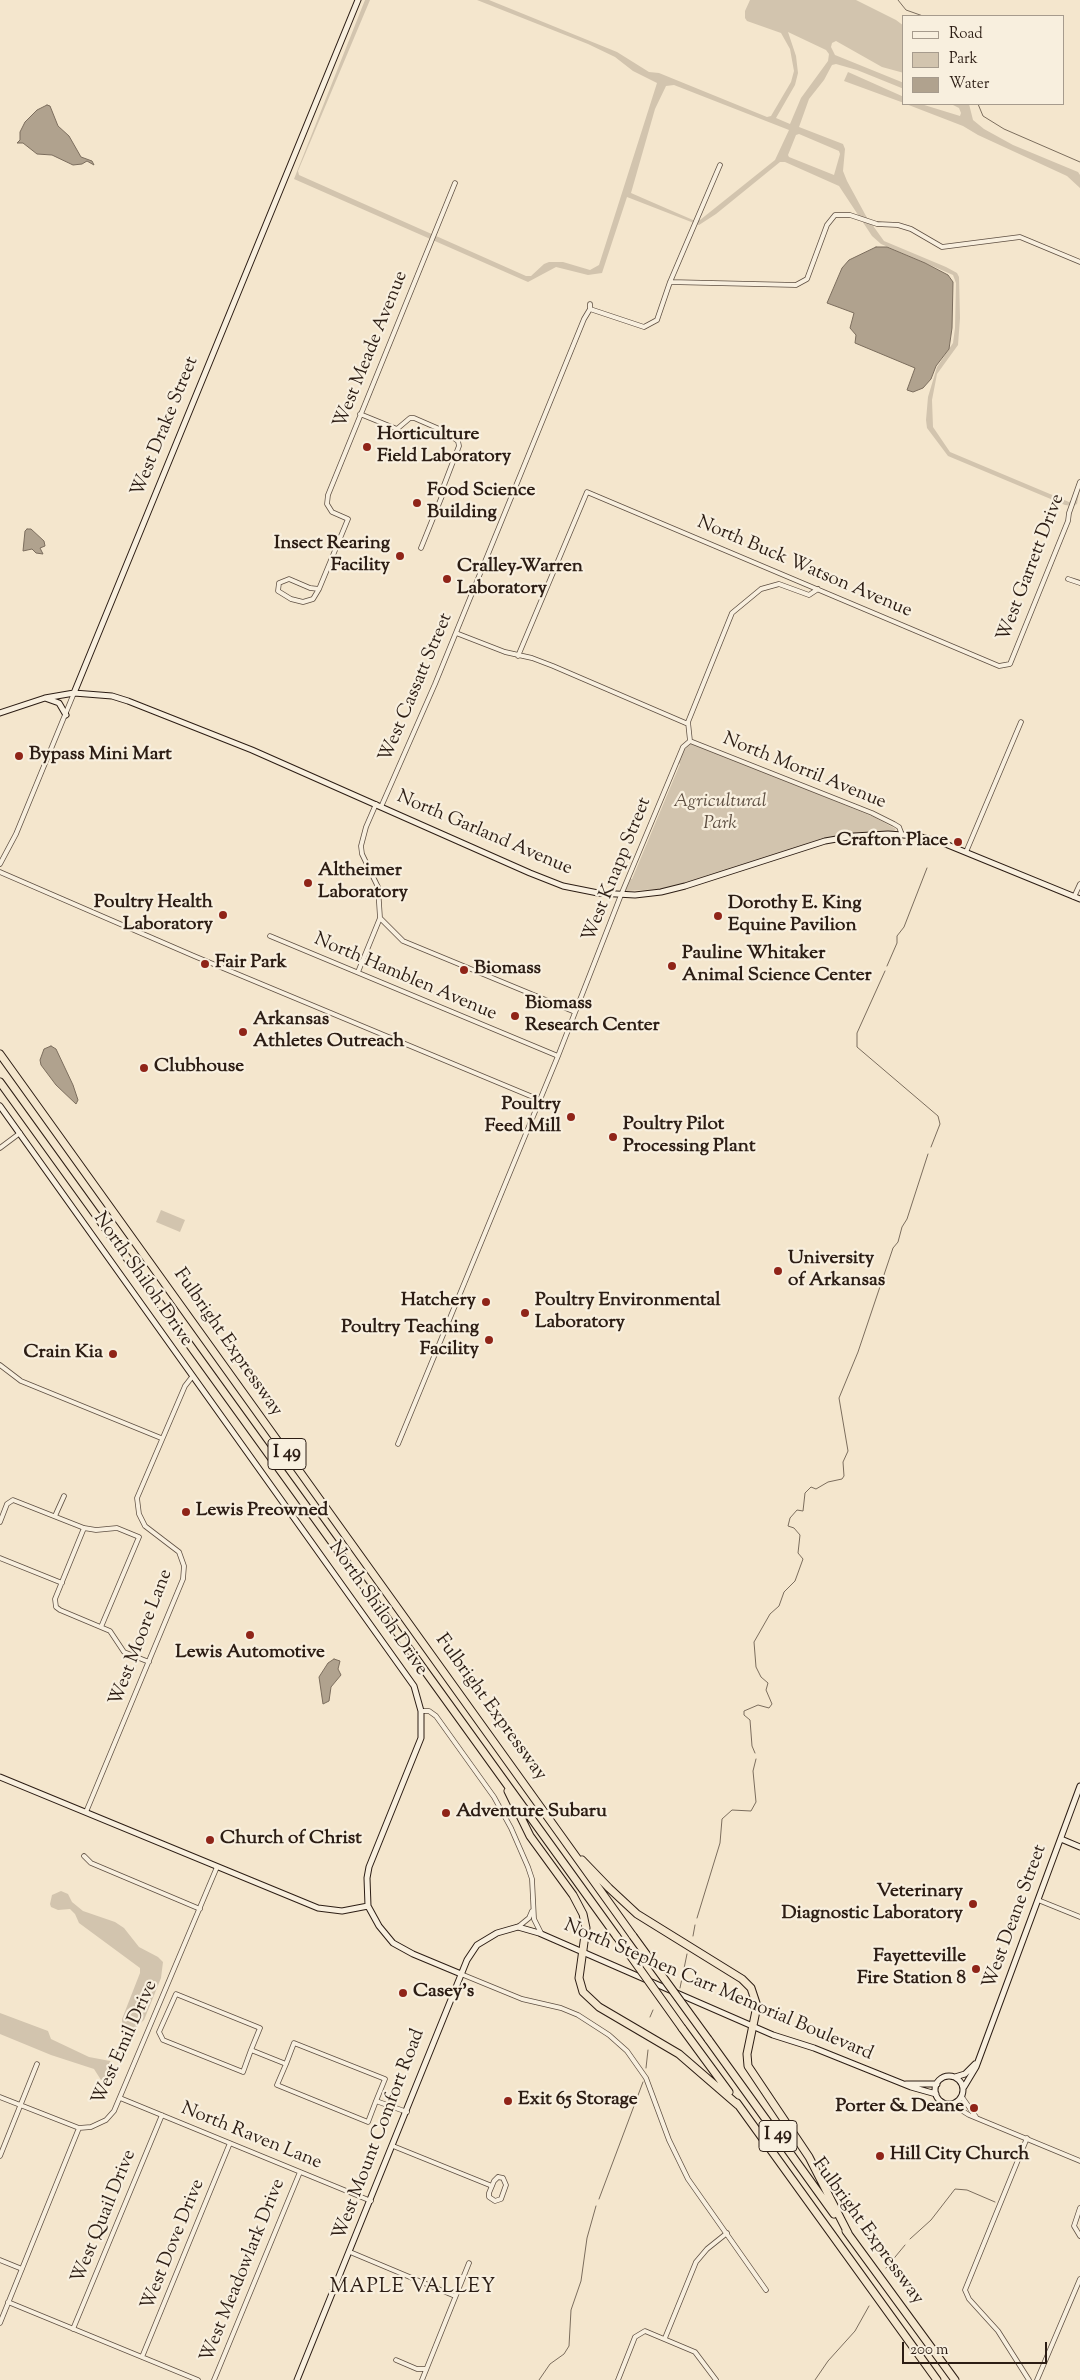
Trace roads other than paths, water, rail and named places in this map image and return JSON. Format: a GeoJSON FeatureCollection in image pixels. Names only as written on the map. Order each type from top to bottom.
{"type":"FeatureCollection","features":[{"type":"Feature","properties":{"kind":"highway","name":"Fulbright Expressway"},"geometry":{"type":"LineString","coordinates":[[0,1054],[633,1936],[955,2380]]}},
{"type":"Feature","properties":{"kind":"highway","name":"Fulbright Expressway"},"geometry":{"type":"LineString","coordinates":[[0,1082],[937,2380]]}},
{"type":"Feature","properties":{"kind":"highway"},"geometry":{"type":"LineString","coordinates":[[500,1775],[523,1823],[580,1907],[586,1928],[579,1978],[583,1992],[588,1999],[680,2054],[738,2105]]}},
{"type":"Feature","properties":{"kind":"highway"},"geometry":{"type":"LineString","coordinates":[[574,1854],[585,1862],[608,1888],[637,1914],[747,1983],[756,2002],[754,2027],[747,2054],[751,2072],[809,2157],[848,2233]]}},
{"type":"Feature","properties":{"kind":"street","name":"West Drake Street"},"geometry":{"type":"LineString","coordinates":[[0,864],[16,834],[66,715],[358,0]]}},
{"type":"Feature","properties":{"kind":"street"},"geometry":{"type":"LineString","coordinates":[[590,309],[644,327],[657,320],[670,282],[720,165]]}},
{"type":"Feature","properties":{"kind":"street","name":"West Meade Avenue"},"geometry":{"type":"LineString","coordinates":[[319,589],[348,519],[332,512],[327,504],[328,495],[455,183]]}},
{"type":"Feature","properties":{"kind":"street"},"geometry":{"type":"LineString","coordinates":[[670,282],[796,285],[807,279],[827,225],[835,215],[850,215],[877,224],[898,225],[911,230],[942,248],[1020,237],[1080,262]]}},
{"type":"Feature","properties":{"kind":"street","name":"West Cassatt Street"},"geometry":{"type":"LineString","coordinates":[[381,807],[456,633],[584,319],[590,309],[590,304]]}},
{"type":"Feature","properties":{"kind":"street"},"geometry":{"type":"LineString","coordinates":[[360,414],[397,428],[410,418],[414,418],[455,437],[459,446],[421,548]]}},
{"type":"Feature","properties":{"kind":"street","name":"West Garrett Drive"},"geometry":{"type":"LineString","coordinates":[[1010,664],[1068,521],[1080,482]]}},
{"type":"Feature","properties":{"kind":"street","name":"North Buck Watson Avenue"},"geometry":{"type":"LineString","coordinates":[[518,656],[587,492],[999,666],[1010,664]]}},
{"type":"Feature","properties":{"kind":"street"},"geometry":{"type":"LineString","coordinates":[[289,579],[319,589],[313,599],[303,602],[291,599],[278,591],[279,583],[289,579]]}},
{"type":"Feature","properties":{"kind":"street"},"geometry":{"type":"LineString","coordinates":[[1068,579],[1080,583]]}},
{"type":"Feature","properties":{"kind":"street"},"geometry":{"type":"LineString","coordinates":[[690,741],[688,724],[732,613],[761,589],[780,584],[809,595],[818,589]]}},
{"type":"Feature","properties":{"kind":"street"},"geometry":{"type":"LineString","coordinates":[[456,633],[518,656],[553,666],[688,724]]}},
{"type":"Feature","properties":{"kind":"street","name":"North Garland Avenue"},"geometry":{"type":"LineString","coordinates":[[0,713],[44,698],[74,693],[112,696],[143,706],[376,804],[563,886],[598,893],[649,893],[686,886],[836,839],[865,835],[902,835],[931,839],[1077,898]]}},
{"type":"Feature","properties":{"kind":"street"},"geometry":{"type":"LineString","coordinates":[[44,698],[58,703],[66,715]]}},
{"type":"Feature","properties":{"kind":"street"},"geometry":{"type":"LineString","coordinates":[[966,852],[1021,722]]}},
{"type":"Feature","properties":{"kind":"street","name":"North Morril Avenue"},"geometry":{"type":"LineString","coordinates":[[690,741],[872,813],[899,827],[902,835]]}},
{"type":"Feature","properties":{"kind":"street","name":"West Knapp Street"},"geometry":{"type":"LineString","coordinates":[[398,1444],[558,1056],[621,894],[683,748],[690,741]]}},
{"type":"Feature","properties":{"kind":"street"},"geometry":{"type":"LineString","coordinates":[[358,972],[380,918],[378,887],[373,872],[362,854],[361,846],[366,827],[376,804]]}},
{"type":"Feature","properties":{"kind":"street"},"geometry":{"type":"LineString","coordinates":[[0,872],[540,1100]]}},
{"type":"Feature","properties":{"kind":"street"},"geometry":{"type":"LineString","coordinates":[[1077,898],[1080,884]]}},
{"type":"Feature","properties":{"kind":"street"},"geometry":{"type":"LineString","coordinates":[[380,918],[403,941],[575,1012]]}},
{"type":"Feature","properties":{"kind":"street","name":"North Hamblen Avenue"},"geometry":{"type":"LineString","coordinates":[[270,936],[558,1056]]}},
{"type":"Feature","properties":{"kind":"street","name":"North Shiloh Drive"},"geometry":{"type":"LineString","coordinates":[[0,1106],[108,1255],[192,1377],[407,1674],[419,1699],[422,1727],[418,1748],[369,1867],[367,1878],[368,1906],[379,1926],[393,1943],[413,1954],[522,1999],[571,2011],[618,2042],[639,2065],[646,2078],[664,2130],[681,2166],[766,2290]]}},
{"type":"Feature","properties":{"kind":"street"},"geometry":{"type":"LineString","coordinates":[[0,1148],[20,1133]]}},
{"type":"Feature","properties":{"kind":"street"},"geometry":{"type":"LineString","coordinates":[[0,1365],[21,1381],[161,1438]]}},
{"type":"Feature","properties":{"kind":"street","name":"West Moore Lane"},"geometry":{"type":"LineString","coordinates":[[86,1812],[184,1573],[179,1552],[145,1526],[137,1506],[139,1488],[184,1386],[192,1377]]}},
{"type":"Feature","properties":{"kind":"street"},"geometry":{"type":"LineString","coordinates":[[55,1516],[64,1496]]}},
{"type":"Feature","properties":{"kind":"street"},"geometry":{"type":"LineString","coordinates":[[0,1522],[7,1504],[13,1500],[84,1528],[102,1530],[117,1528],[139,1537],[101,1628]]}},
{"type":"Feature","properties":{"kind":"street"},"geometry":{"type":"LineString","coordinates":[[84,1528],[55,1599],[58,1609],[112,1633],[124,1652],[149,1662]]}},
{"type":"Feature","properties":{"kind":"street"},"geometry":{"type":"LineString","coordinates":[[0,1558],[62,1583]]}},
{"type":"Feature","properties":{"kind":"street"},"geometry":{"type":"LineString","coordinates":[[421,1712],[433,1712],[494,1797],[528,1867],[532,1879],[534,1921],[542,1934]]}},
{"type":"Feature","properties":{"kind":"street"},"geometry":{"type":"LineString","coordinates":[[0,1777],[325,1910],[351,1910],[368,1906]]}},
{"type":"Feature","properties":{"kind":"street","name":"West Deane Street"},"geometry":{"type":"LineString","coordinates":[[964,2087],[980,2058],[1080,1786]]}},
{"type":"Feature","properties":{"kind":"street"},"geometry":{"type":"LineString","coordinates":[[1060,1839],[1080,1847]]}},
{"type":"Feature","properties":{"kind":"street"},"geometry":{"type":"LineString","coordinates":[[84,1856],[91,1863],[200,1909]]}},
{"type":"Feature","properties":{"kind":"street","name":"West Emil Drive"},"geometry":{"type":"LineString","coordinates":[[79,2128],[91,2127],[106,2120],[114,2111],[217,1867]]}},
{"type":"Feature","properties":{"kind":"street"},"geometry":{"type":"LineString","coordinates":[[1038,1900],[1080,1917]]}},
{"type":"Feature","properties":{"kind":"street"},"geometry":{"type":"LineString","coordinates":[[518,1928],[529,1918],[533,1909]]}},
{"type":"Feature","properties":{"kind":"street","name":"North Stephen Carr Memorial Boulevard"},"geometry":{"type":"LineString","coordinates":[[518,1928],[542,1934],[754,2027],[936,2094]]}},
{"type":"Feature","properties":{"kind":"street","name":"West Mount Comfort Road"},"geometry":{"type":"LineString","coordinates":[[297,2380],[394,2146],[429,2051],[461,1974],[472,1952],[484,1940],[496,1932],[518,1928]]}},
{"type":"Feature","properties":{"kind":"street"},"geometry":{"type":"LineString","coordinates":[[176,1994],[260,2028],[252,2050],[243,2072],[163,2040],[160,2032],[176,1994]]}},
{"type":"Feature","properties":{"kind":"street"},"geometry":{"type":"LineString","coordinates":[[294,2043],[385,2079],[368,2122],[278,2086],[286,2064],[294,2043]]}},
{"type":"Feature","properties":{"kind":"street"},"geometry":{"type":"LineString","coordinates":[[252,2050],[286,2064]]}},
{"type":"Feature","properties":{"kind":"street","name":"West Deane Street"},"geometry":{"type":"LineString","coordinates":[[955,2077],[965,2074],[980,2058]]}},
{"type":"Feature","properties":{"kind":"street"},"geometry":{"type":"LineString","coordinates":[[0,2156],[37,2064]]}},
{"type":"Feature","properties":{"kind":"street"},"geometry":{"type":"LineString","coordinates":[[953,2105],[962,2097],[964,2087],[955,2077],[946,2076],[937,2084],[936,2094],[941,2102],[953,2105],[969,2115],[1080,2161]]}},
{"type":"Feature","properties":{"kind":"street","name":"North Stephen Carr Memorial Boulevard"},"geometry":{"type":"LineString","coordinates":[[906,2084],[937,2084]]}},
{"type":"Feature","properties":{"kind":"street"},"geometry":{"type":"LineString","coordinates":[[0,2097],[79,2128],[0,2323]]}},
{"type":"Feature","properties":{"kind":"street"},"geometry":{"type":"LineString","coordinates":[[962,2097],[976,2117]]}},
{"type":"Feature","properties":{"kind":"street","name":"North Raven Lane"},"geometry":{"type":"LineString","coordinates":[[120,2098],[371,2201]]}},
{"type":"Feature","properties":{"kind":"street"},"geometry":{"type":"LineString","coordinates":[[376,2101],[407,2112]]}},
{"type":"Feature","properties":{"kind":"street","name":"West Quail Drive"},"geometry":{"type":"LineString","coordinates":[[73,2329],[162,2115]]}},
{"type":"Feature","properties":{"kind":"street"},"geometry":{"type":"LineString","coordinates":[[1027,2138],[965,2290],[969,2299],[998,2331],[1030,2380]]}},
{"type":"Feature","properties":{"kind":"street","name":"West Dove Drive"},"geometry":{"type":"LineString","coordinates":[[142,2357],[230,2143]]}},
{"type":"Feature","properties":{"kind":"street"},"geometry":{"type":"LineString","coordinates":[[394,2146],[492,2186]]}},
{"type":"Feature","properties":{"kind":"street","name":"West Meadowlark Drive"},"geometry":{"type":"LineString","coordinates":[[214,2380],[300,2172]]}},
{"type":"Feature","properties":{"kind":"street"},"geometry":{"type":"LineString","coordinates":[[498,2177],[503,2178],[506,2182],[501,2198],[498,2200],[490,2197],[492,2186],[498,2177]]}},
{"type":"Feature","properties":{"kind":"street"},"geometry":{"type":"LineString","coordinates":[[1080,2208],[1074,2226],[1080,2236]]}},
{"type":"Feature","properties":{"kind":"street"},"geometry":{"type":"LineString","coordinates":[[665,2338],[696,2262],[707,2249],[727,2233]]}},
{"type":"Feature","properties":{"kind":"street"},"geometry":{"type":"LineString","coordinates":[[350,2252],[455,2296]]}},
{"type":"Feature","properties":{"kind":"street"},"geometry":{"type":"LineString","coordinates":[[0,2260],[22,2269]]}},
{"type":"Feature","properties":{"kind":"street"},"geometry":{"type":"LineString","coordinates":[[422,2380],[469,2263]]}},
{"type":"Feature","properties":{"kind":"street"},"geometry":{"type":"LineString","coordinates":[[1037,2380],[1080,2279]]}},
{"type":"Feature","properties":{"kind":"street"},"geometry":{"type":"LineString","coordinates":[[8,2302],[198,2380]]}},
{"type":"Feature","properties":{"kind":"street"},"geometry":{"type":"LineString","coordinates":[[618,2380],[638,2333],[649,2331],[695,2352],[716,2380]]}},
{"type":"Feature","properties":{"kind":"street"},"geometry":{"type":"LineString","coordinates":[[396,2360],[425,2369]]}},
{"type":"Feature","properties":{"kind":"water"},"geometry":{"type":"Polygon","coordinates":[[[47,105],[50,106],[58,126],[69,136],[81,157],[92,161],[94,165],[87,161],[82,164],[73,165],[52,155],[37,154],[23,143],[17,143],[20,140],[20,132],[25,122],[37,110],[47,105]]]}},
{"type":"Feature","properties":{"kind":"water"},"geometry":{"type":"Polygon","coordinates":[[[876,247],[887,247],[925,263],[948,275],[953,282],[952,328],[949,349],[936,366],[931,379],[923,388],[913,392],[907,390],[915,368],[855,343],[856,335],[850,328],[854,313],[827,303],[842,268],[849,260],[876,247]]]}},
{"type":"Feature","properties":{"kind":"water"},"geometry":{"type":"Polygon","coordinates":[[[31,529],[44,541],[45,546],[40,548],[43,554],[36,553],[32,549],[23,551],[25,531],[31,529]]]}},
{"type":"Feature","properties":{"kind":"water"},"geometry":{"type":"Polygon","coordinates":[[[51,1046],[56,1049],[73,1085],[78,1100],[76,1104],[56,1085],[41,1065],[40,1060],[44,1049],[51,1046]]]}},
{"type":"Feature","properties":{"kind":"water"},"geometry":{"type":"Polygon","coordinates":[[[334,1659],[340,1661],[338,1669],[341,1675],[331,1687],[329,1701],[323,1704],[319,1677],[328,1663],[334,1659]]]}},
{"type":"Feature","properties":{"kind":"waterway"},"geometry":{"type":"LineString","coordinates":[[898,0],[906,10],[920,15]]}},
{"type":"Feature","properties":{"kind":"waterway"},"geometry":{"type":"LineString","coordinates":[[978,105],[983,116],[1004,129],[1080,162]]}},
{"type":"Feature","properties":{"kind":"waterway"},"geometry":{"type":"LineString","coordinates":[[887,966],[897,943],[897,936],[904,927],[927,868]]}},
{"type":"Feature","properties":{"kind":"waterway"},"geometry":{"type":"LineString","coordinates":[[885,971],[857,1033],[857,1047],[938,1116],[940,1124],[931,1147]]}},
{"type":"Feature","properties":{"kind":"waterway"},"geometry":{"type":"LineString","coordinates":[[755,1753],[752,1746],[750,1720],[744,1715],[744,1711],[758,1705],[769,1708],[772,1704],[766,1690],[768,1683],[761,1677],[756,1667],[754,1642],[770,1614],[779,1606],[784,1592],[795,1581],[803,1559],[798,1553],[800,1535],[794,1528],[788,1526],[790,1518],[797,1510],[803,1511],[805,1493],[811,1487],[816,1489],[828,1482],[842,1479],[844,1476],[843,1462],[848,1451],[839,1398],[858,1352],[893,1248],[898,1242],[902,1227],[907,1219],[928,1154]]}},
{"type":"Feature","properties":{"kind":"waterway"},"geometry":{"type":"LineString","coordinates":[[697,1918],[720,1843],[722,1819],[732,1810],[751,1811],[756,1802],[753,1771],[756,1759]]}},
{"type":"Feature","properties":{"kind":"waterway"},"geometry":{"type":"LineString","coordinates":[[693,1936],[695,1925]]}},
{"type":"Feature","properties":{"kind":"waterway"},"geometry":{"type":"LineString","coordinates":[[680,1988],[687,1954]]}},
{"type":"Feature","properties":{"kind":"waterway"},"geometry":{"type":"LineString","coordinates":[[650,2017],[653,2010]]}},
{"type":"Feature","properties":{"kind":"waterway"},"geometry":{"type":"LineString","coordinates":[[646,2068],[648,2050]]}},
{"type":"Feature","properties":{"kind":"waterway"},"geometry":{"type":"LineString","coordinates":[[599,2199],[643,2082]]}},
{"type":"Feature","properties":{"kind":"waterway"},"geometry":{"type":"LineString","coordinates":[[910,2239],[931,2220],[955,2189],[967,2190],[995,2202]]}},
{"type":"Feature","properties":{"kind":"waterway"},"geometry":{"type":"LineString","coordinates":[[539,2380],[550,2364],[564,2354],[569,2346],[571,2310],[581,2281],[587,2238],[596,2206]]}},
{"type":"Feature","properties":{"kind":"waterway"},"geometry":{"type":"LineString","coordinates":[[886,2268],[905,2245]]}},
{"type":"Feature","properties":{"kind":"waterway"},"geometry":{"type":"LineString","coordinates":[[815,2380],[828,2361],[855,2331],[869,2306]]}},
{"type":"Feature","properties":{"kind":"place","name":"Horticulture Field Laboratory"},"geometry":{"type":"Point","coordinates":[367,447]}},
{"type":"Feature","properties":{"kind":"place","name":"Food Science Building"},"geometry":{"type":"Point","coordinates":[417,503]}},
{"type":"Feature","properties":{"kind":"place","name":"Insect Rearing Facility"},"geometry":{"type":"Point","coordinates":[400,556]}},
{"type":"Feature","properties":{"kind":"place","name":"Cralley-Warren Laboratory"},"geometry":{"type":"Point","coordinates":[447,579]}},
{"type":"Feature","properties":{"kind":"place","name":"Bypass Mini Mart"},"geometry":{"type":"Point","coordinates":[19,756]}},
{"type":"Feature","properties":{"kind":"place","name":"Crafton Place"},"geometry":{"type":"Point","coordinates":[958,842]}},
{"type":"Feature","properties":{"kind":"place","name":"Altheimer Laboratory"},"geometry":{"type":"Point","coordinates":[308,883]}},
{"type":"Feature","properties":{"kind":"place","name":"Poultry Health Laboratory"},"geometry":{"type":"Point","coordinates":[223,915]}},
{"type":"Feature","properties":{"kind":"place","name":"Dorothy E. King Equine Pavilion"},"geometry":{"type":"Point","coordinates":[718,916]}},
{"type":"Feature","properties":{"kind":"place","name":"Fair Park"},"geometry":{"type":"Point","coordinates":[205,964]}},
{"type":"Feature","properties":{"kind":"place","name":"Pauline Whitaker Animal Science Center"},"geometry":{"type":"Point","coordinates":[672,966]}},
{"type":"Feature","properties":{"kind":"place","name":"Biomass"},"geometry":{"type":"Point","coordinates":[464,970]}},
{"type":"Feature","properties":{"kind":"place","name":"Biomass Research Center"},"geometry":{"type":"Point","coordinates":[515,1016]}},
{"type":"Feature","properties":{"kind":"place","name":"Arkansas Athletes Outreach"},"geometry":{"type":"Point","coordinates":[243,1032]}},
{"type":"Feature","properties":{"kind":"place","name":"Clubhouse"},"geometry":{"type":"Point","coordinates":[144,1068]}},
{"type":"Feature","properties":{"kind":"place","name":"Poultry Feed Mill"},"geometry":{"type":"Point","coordinates":[571,1117]}},
{"type":"Feature","properties":{"kind":"place","name":"Poultry Pilot Processing Plant"},"geometry":{"type":"Point","coordinates":[613,1137]}},
{"type":"Feature","properties":{"kind":"place","name":"University of Arkansas"},"geometry":{"type":"Point","coordinates":[778,1271]}},
{"type":"Feature","properties":{"kind":"place","name":"Hatchery"},"geometry":{"type":"Point","coordinates":[486,1302]}},
{"type":"Feature","properties":{"kind":"place","name":"Poultry Environmental Laboratory"},"geometry":{"type":"Point","coordinates":[525,1313]}},
{"type":"Feature","properties":{"kind":"place","name":"Poultry Teaching Facility"},"geometry":{"type":"Point","coordinates":[489,1340]}},
{"type":"Feature","properties":{"kind":"place","name":"Crain Kia"},"geometry":{"type":"Point","coordinates":[113,1354]}},
{"type":"Feature","properties":{"kind":"place","name":"Lewis Preowned"},"geometry":{"type":"Point","coordinates":[186,1512]}},
{"type":"Feature","properties":{"kind":"place","name":"Lewis Automotive"},"geometry":{"type":"Point","coordinates":[250,1635]}},
{"type":"Feature","properties":{"kind":"place","name":"Adventure Subaru"},"geometry":{"type":"Point","coordinates":[446,1813]}},
{"type":"Feature","properties":{"kind":"place","name":"Church of Christ"},"geometry":{"type":"Point","coordinates":[210,1840]}},
{"type":"Feature","properties":{"kind":"place","name":"Veterinary Diagnostic Laboratory"},"geometry":{"type":"Point","coordinates":[973,1904]}},
{"type":"Feature","properties":{"kind":"place","name":"Fayetteville Fire Station 8"},"geometry":{"type":"Point","coordinates":[976,1969]}},
{"type":"Feature","properties":{"kind":"place","name":"Casey's"},"geometry":{"type":"Point","coordinates":[403,1993]}},
{"type":"Feature","properties":{"kind":"place","name":"Exit 65 Storage"},"geometry":{"type":"Point","coordinates":[508,2101]}},
{"type":"Feature","properties":{"kind":"place","name":"Porter & Deane"},"geometry":{"type":"Point","coordinates":[974,2108]}},
{"type":"Feature","properties":{"kind":"place","name":"Hill City Church"},"geometry":{"type":"Point","coordinates":[880,2156]}},
{"type":"Feature","properties":{"kind":"district","name":"MAPLE VALLEY"},"geometry":{"type":"Point","coordinates":[413,2289]}},
{"type":"Feature","properties":{"kind":"park label","name":"Agricultural Park"},"geometry":{"type":"Point","coordinates":[720,814]}}]}
